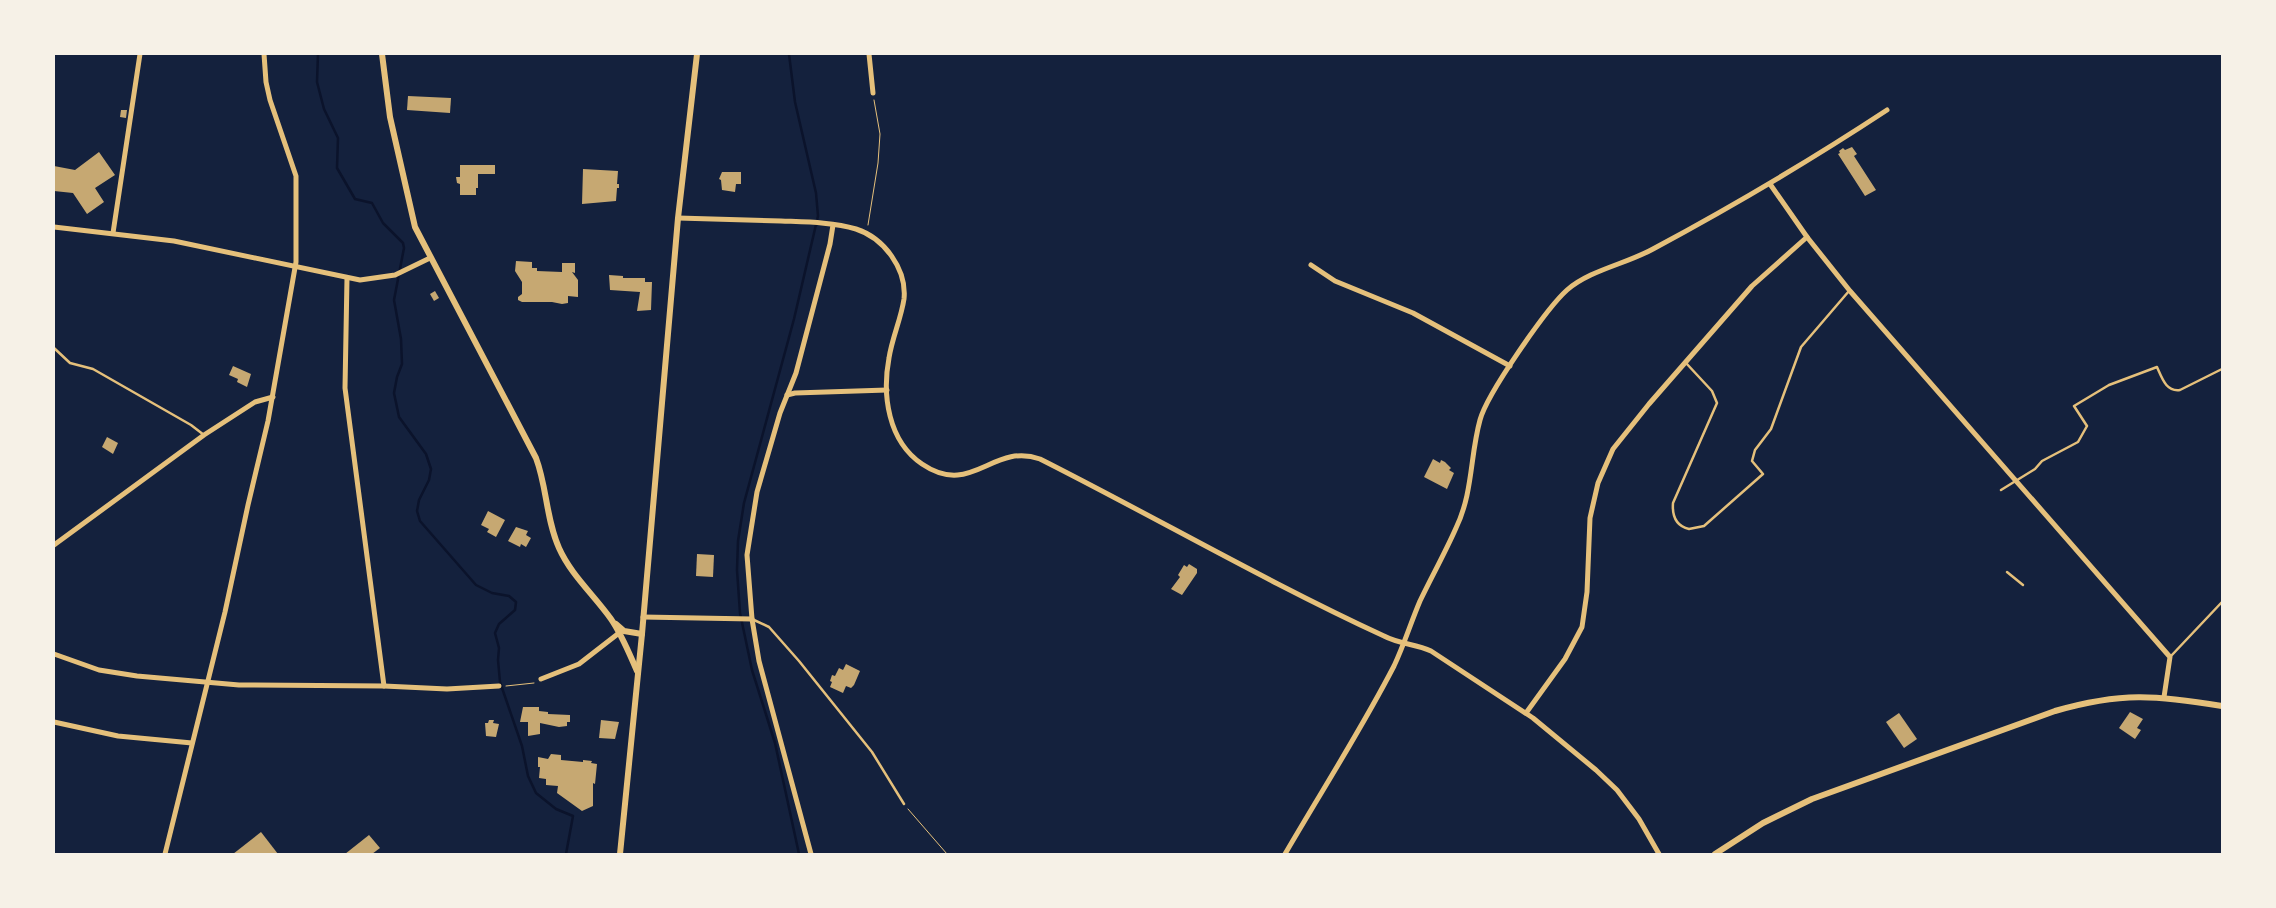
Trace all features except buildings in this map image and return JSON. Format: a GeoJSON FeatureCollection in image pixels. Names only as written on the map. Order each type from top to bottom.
{"type":"FeatureCollection","features":[{"type":"Feature","properties":{"kind":"street"},"geometry":{"type":"LineString","coordinates":[[113,233],[140,54]]}},
{"type":"Feature","properties":{"kind":"street"},"geometry":{"type":"LineString","coordinates":[[165,854],[208,682],[273,398],[294,267],[296,176],[270,100],[265,76],[264,54]]}},
{"type":"Feature","properties":{"kind":"street"},"geometry":{"type":"LineString","coordinates":[[382,54],[388,108],[409,208],[415,227],[536,458],[543,483],[550,526],[561,552],[571,569],[611,620],[637,672]]}},
{"type":"Feature","properties":{"kind":"street"},"geometry":{"type":"LineString","coordinates":[[620,854],[642,634],[678,218],[697,54]]}},
{"type":"Feature","properties":{"kind":"street"},"geometry":{"type":"LineString","coordinates":[[870,54],[873,93]]}},
{"type":"Feature","properties":{"kind":"street"},"geometry":{"type":"LineString","coordinates":[[1285,854],[1379,693],[1404,643],[1420,602],[1461,517],[1470,490],[1481,417],[1510,366],[1554,304],[1573,285],[1584,278],[1637,258],[1823,153],[1887,110]]}},
{"type":"Feature","properties":{"kind":"street"},"geometry":{"type":"LineString","coordinates":[[1770,184],[1807,237],[1850,291],[2170,657],[2164,697]]}},
{"type":"Feature","properties":{"kind":"street"},"geometry":{"type":"LineString","coordinates":[[678,218],[807,222],[853,228],[866,233],[890,254],[903,283],[904,300],[889,357],[887,390],[891,420],[898,438],[915,459],[934,471],[959,476],[974,472],[1006,457],[1022,454],[1032,456],[1320,606],[1385,637],[1404,643],[1416,644],[1431,651],[1526,713],[1596,770],[1617,790],[1639,819],[1659,854]]}},
{"type":"Feature","properties":{"kind":"street"},"geometry":{"type":"LineString","coordinates":[[811,854],[768,695],[750,619],[747,555],[757,492],[787,395],[796,373],[823,274],[833,225]]}},
{"type":"Feature","properties":{"kind":"street"},"geometry":{"type":"LineString","coordinates":[[54,227],[174,241],[364,280],[388,277],[430,258]]}},
{"type":"Feature","properties":{"kind":"street"},"geometry":{"type":"LineString","coordinates":[[1526,713],[1564,659],[1582,627],[1587,592],[1590,520],[1595,495],[1606,463],[1621,437],[1752,286],[1807,237]]}},
{"type":"Feature","properties":{"kind":"street"},"geometry":{"type":"LineString","coordinates":[[1311,265],[1335,281],[1413,313],[1510,366]]}},
{"type":"Feature","properties":{"kind":"street"},"geometry":{"type":"LineString","coordinates":[[347,278],[345,388],[384,686]]}},
{"type":"Feature","properties":{"kind":"street"},"geometry":{"type":"LineString","coordinates":[[787,395],[795,392],[887,390]]}},
{"type":"Feature","properties":{"kind":"street"},"geometry":{"type":"LineString","coordinates":[[54,544],[204,435],[256,402],[273,398]]}},
{"type":"Feature","properties":{"kind":"street"},"geometry":{"type":"LineString","coordinates":[[643,617],[750,619]]}},
{"type":"Feature","properties":{"kind":"street"},"geometry":{"type":"LineString","coordinates":[[611,620],[624,631],[642,634]]}},
{"type":"Feature","properties":{"kind":"street"},"geometry":{"type":"LineString","coordinates":[[541,679],[580,664],[619,633]]}},
{"type":"Feature","properties":{"kind":"street"},"geometry":{"type":"LineString","coordinates":[[54,654],[99,670],[137,676],[208,682],[447,689],[502,686]]}},
{"type":"Feature","properties":{"kind":"street"},"geometry":{"type":"LineString","coordinates":[[1715,854],[1763,822],[1812,799],[2038,716],[2109,698],[2139,696],[2164,697],[2222,706]]}},
{"type":"Feature","properties":{"kind":"street"},"geometry":{"type":"LineString","coordinates":[[54,722],[118,736],[192,743]]}},
{"type":"Feature","properties":{"kind":"lane"},"geometry":{"type":"LineString","coordinates":[[1686,363],[1712,391],[1717,402],[1673,503],[1673,514],[1676,521],[1689,529],[1704,526],[1763,474],[1752,461],[1752,455],[1771,429],[1801,348],[1850,291]]}},
{"type":"Feature","properties":{"kind":"lane"},"geometry":{"type":"LineString","coordinates":[[54,348],[70,362],[93,369],[191,425],[204,435]]}},
{"type":"Feature","properties":{"kind":"lane"},"geometry":{"type":"LineString","coordinates":[[2001,490],[2035,469],[2042,461],[2081,440],[2087,426],[2074,406],[2100,389],[2157,368],[2168,387],[2174,391],[2180,390],[2222,369]]}},
{"type":"Feature","properties":{"kind":"lane"},"geometry":{"type":"LineString","coordinates":[[2007,572],[2023,586]]}},
{"type":"Feature","properties":{"kind":"lane"},"geometry":{"type":"LineString","coordinates":[[2170,657],[2222,602]]}},
{"type":"Feature","properties":{"kind":"lane"},"geometry":{"type":"LineString","coordinates":[[750,619],[769,627],[799,661],[872,752],[904,804]]}},
{"type":"Feature","properties":{"kind":"path"},"geometry":{"type":"LineString","coordinates":[[866,233],[878,163],[880,134],[873,93]]}},
{"type":"Feature","properties":{"kind":"path"},"geometry":{"type":"LineString","coordinates":[[502,686],[525,685],[541,679]]}},
{"type":"Feature","properties":{"kind":"path"},"geometry":{"type":"LineString","coordinates":[[904,804],[947,854]]}},
{"type":"Feature","properties":{"kind":"waterway"},"geometry":{"type":"LineString","coordinates":[[318,54],[317,82],[324,109],[338,138],[337,168],[355,199],[372,203],[383,223],[403,243],[404,248],[394,300],[401,339],[402,364],[394,393],[399,417],[426,454],[431,469],[429,480],[419,500],[417,511],[420,521],[476,585],[492,593],[509,596],[516,602],[515,610],[499,624],[495,633],[499,648],[500,682],[522,746],[528,776],[536,793],[556,809],[573,816],[566,854]]}},
{"type":"Feature","properties":{"kind":"waterway"},"geometry":{"type":"LineString","coordinates":[[789,54],[795,102],[816,193],[818,216],[794,319],[744,503],[738,541],[737,570],[740,613],[752,670],[775,743],[799,854]]}}]}
